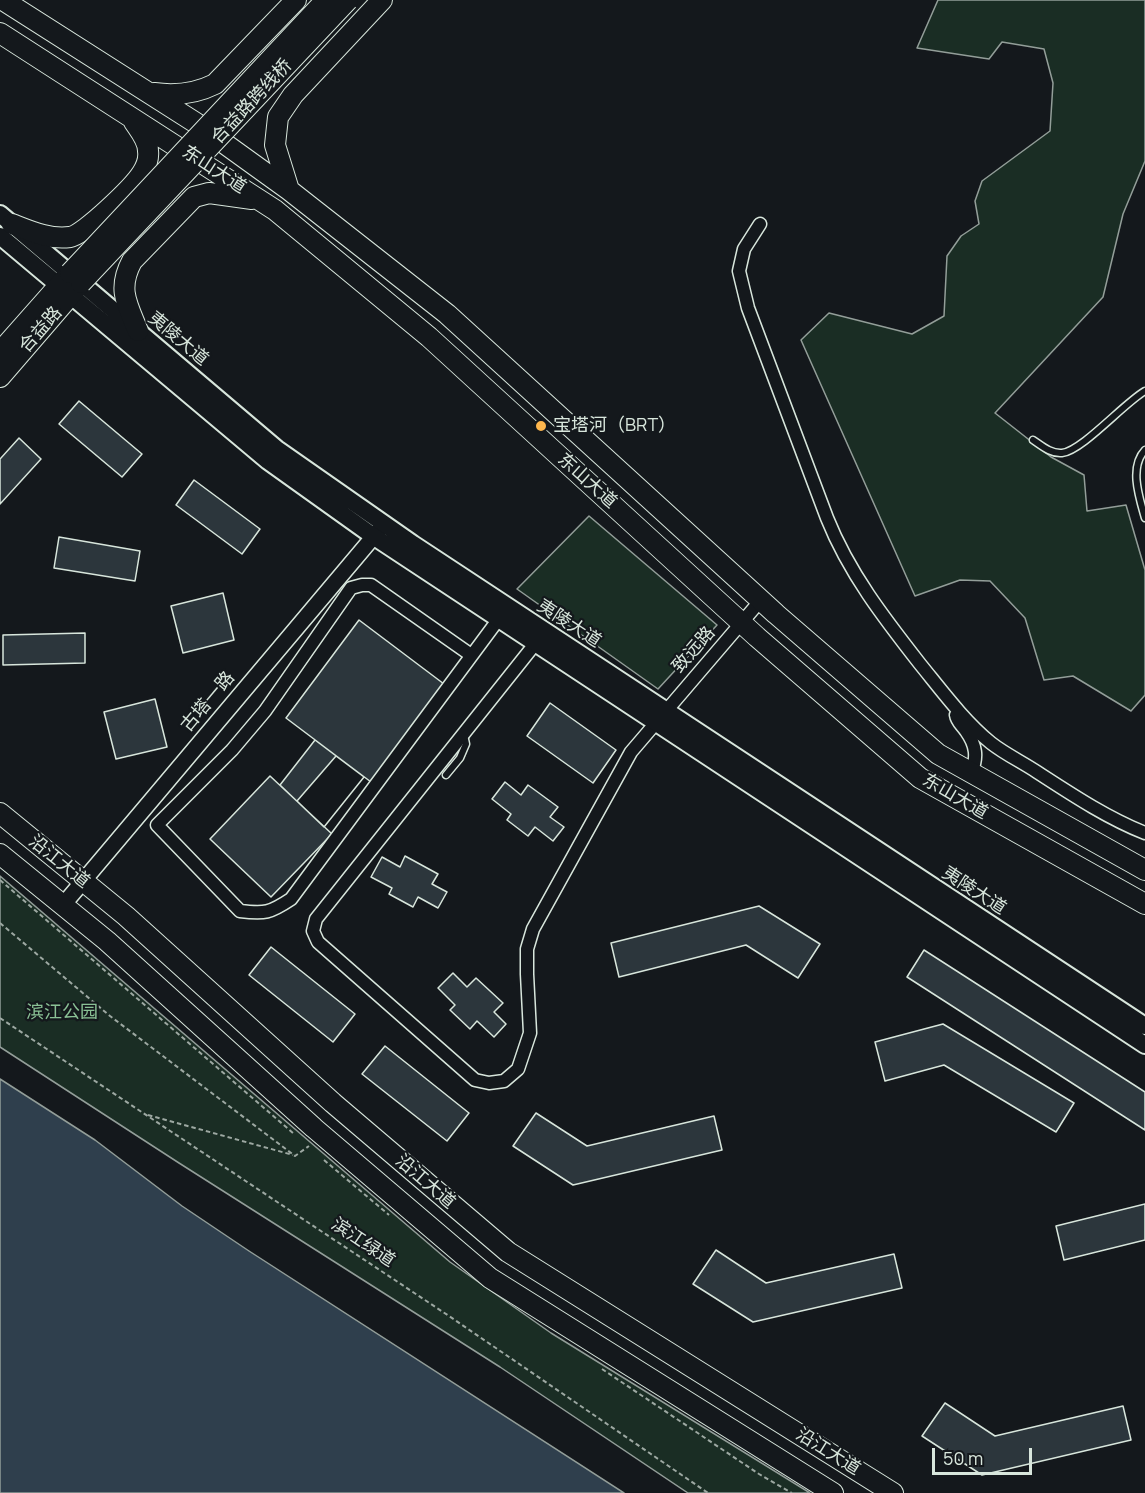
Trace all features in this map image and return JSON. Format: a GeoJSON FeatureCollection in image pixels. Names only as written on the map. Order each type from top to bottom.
{"type":"FeatureCollection","features":[{"type":"Feature","properties":{"kind":"main road","name":"东山大道"},"geometry":{"type":"LineString","coordinates":[[3,0],[196,123],[289,190],[447,314],[761,600],[938,754],[1145,870]]}},
{"type":"Feature","properties":{"kind":"main road"},"geometry":{"type":"LineString","coordinates":[[148,93],[176,96],[206,89],[215,84],[296,0]]}},
{"type":"Feature","properties":{"kind":"main road","name":"合益路跨线桥"},"geometry":{"type":"LineString","coordinates":[[70,284],[326,0]]}},
{"type":"Feature","properties":{"kind":"main road","name":"合益路跨线桥"},"geometry":{"type":"LineString","coordinates":[[70,284],[348,0]]}},
{"type":"Feature","properties":{"kind":"main road"},"geometry":{"type":"LineString","coordinates":[[289,190],[275,145],[278,117],[292,95],[382,0]]}},
{"type":"Feature","properties":{"kind":"main road","name":"东山大道"},"geometry":{"type":"LineString","coordinates":[[0,33],[276,210],[429,337],[742,622],[920,778],[1145,904]]}},
{"type":"Feature","properties":{"kind":"main road"},"geometry":{"type":"LineString","coordinates":[[4,225],[40,235],[68,238],[76,236],[93,224],[142,173],[147,161],[148,150],[145,137],[128,115]]}},
{"type":"Feature","properties":{"kind":"main road"},"geometry":{"type":"LineString","coordinates":[[138,331],[126,302],[125,274],[132,261],[194,197],[208,193],[248,197],[276,210]]}},
{"type":"Feature","properties":{"kind":"main road","name":"夷陵大道"},"geometry":{"type":"LineString","coordinates":[[4,225],[268,461],[378,530],[661,718],[1145,1045]]}},
{"type":"Feature","properties":{"kind":"main road","name":"夷陵大道"},"geometry":{"type":"LineString","coordinates":[[70,284],[138,331],[277,449],[378,530],[498,620],[661,718],[1145,1026]]}},
{"type":"Feature","properties":{"kind":"main road","name":"合益路"},"geometry":{"type":"LineString","coordinates":[[0,352],[70,284]]}},
{"type":"Feature","properties":{"kind":"main road","name":"合益路"},"geometry":{"type":"LineString","coordinates":[[0,377],[70,284]]}},
{"type":"Feature","properties":{"kind":"main road","name":"沿江大道"},"geometry":{"type":"LineString","coordinates":[[0,813],[126,916],[333,1103],[508,1252],[893,1493]]}},
{"type":"Feature","properties":{"kind":"main road","name":"沿江大道"},"geometry":{"type":"LineString","coordinates":[[0,854],[107,941],[314,1128],[490,1278],[833,1493]]}},
{"type":"Feature","properties":{"kind":"street"},"geometry":{"type":"LineString","coordinates":[[760,224],[744,249],[739,272],[748,308],[835,538],[856,578],[884,618],[957,709],[990,742],[1098,809],[1129,827],[1145,833]]}},
{"type":"Feature","properties":{"kind":"street","name":"古塔一路"},"geometry":{"type":"LineString","coordinates":[[63,905],[378,530]]}},
{"type":"Feature","properties":{"kind":"street"},"geometry":{"type":"LineString","coordinates":[[471,655],[372,585],[351,588],[265,711],[232,750],[157,825],[240,910],[258,913],[274,911],[291,899],[498,620]]}},
{"type":"Feature","properties":{"kind":"street","name":"致远路"},"geometry":{"type":"LineString","coordinates":[[535,644],[316,919],[313,931],[318,942],[475,1080],[489,1083],[504,1081],[518,1069],[530,1033],[527,949],[533,929],[632,752],[761,600]]}},
{"type":"Feature","properties":{"kind":"street"},"geometry":{"type":"LineString","coordinates":[[957,709],[955,713],[957,720],[975,747],[976,761],[971,773]]}},
{"type":"Feature","properties":{"kind":"lane"},"geometry":{"type":"LineString","coordinates":[[1033,440],[1050,451],[1064,453],[1078,446],[1145,391]]}},
{"type":"Feature","properties":{"kind":"lane"},"geometry":{"type":"LineString","coordinates":[[1145,450],[1138,458],[1136,477],[1145,518]]}},
{"type":"Feature","properties":{"kind":"lane"},"geometry":{"type":"LineString","coordinates":[[446,776],[460,758],[466,744],[464,734]]}},
{"type":"Feature","properties":{"kind":"path"},"geometry":{"type":"LineString","coordinates":[[0,923],[110,1016],[295,1156]]}},
{"type":"Feature","properties":{"kind":"path","name":"滨江绿道"},"geometry":{"type":"LineString","coordinates":[[0,1018],[449,1316],[708,1493]]}},
{"type":"Feature","properties":{"kind":"path"},"geometry":{"type":"LineString","coordinates":[[144,1114],[295,1156]]}},
{"type":"Feature","properties":{"kind":"path"},"geometry":{"type":"LineString","coordinates":[[295,1156],[309,1146]]}},
{"type":"Feature","properties":{"kind":"green space"},"geometry":{"type":"Polygon","coordinates":[[[938,0],[1145,0],[1145,161],[1123,214],[1103,297],[995,413],[1051,457],[1084,475],[1087,511],[1126,505],[1145,570],[1145,695],[1131,711],[1073,676],[1044,680],[1025,618],[990,581],[960,580],[915,596],[801,340],[829,313],[912,334],[944,316],[947,256],[961,236],[979,224],[975,201],[982,181],[1050,131],[1053,83],[1044,49],[1002,42],[989,59],[917,48],[938,0]]]}},
{"type":"Feature","properties":{"kind":"green space"},"geometry":{"type":"Polygon","coordinates":[[[589,516],[717,625],[658,689],[517,589],[589,516]]]}},
{"type":"Feature","properties":{"kind":"green space","name":"滨江公园"},"geometry":{"type":"Polygon","coordinates":[[[0,876],[450,1262],[551,1333],[810,1493],[688,1493],[500,1367],[0,1047],[0,876]]]}},
{"type":"Feature","properties":{"kind":"water"},"geometry":{"type":"Polygon","coordinates":[[[0,1079],[95,1140],[182,1206],[249,1251],[624,1493],[0,1493],[0,1079]]]}},
{"type":"Feature","properties":{"kind":"building"},"geometry":{"type":"Polygon","coordinates":[[[79,401],[142,454],[122,477],[59,424],[79,401]]]}},
{"type":"Feature","properties":{"kind":"building"},"geometry":{"type":"Polygon","coordinates":[[[19,438],[41,459],[0,504],[0,459],[19,438]]]}},
{"type":"Feature","properties":{"kind":"building"},"geometry":{"type":"Polygon","coordinates":[[[194,480],[260,529],[242,554],[176,505],[194,480]]]}},
{"type":"Feature","properties":{"kind":"building"},"geometry":{"type":"Polygon","coordinates":[[[59,537],[140,551],[135,581],[54,568],[59,537]]]}},
{"type":"Feature","properties":{"kind":"building"},"geometry":{"type":"Polygon","coordinates":[[[223,593],[234,640],[183,653],[171,606],[223,593]]]}},
{"type":"Feature","properties":{"kind":"building"},"geometry":{"type":"Polygon","coordinates":[[[359,620],[444,684],[371,782],[286,718],[359,620]]]}},
{"type":"Feature","properties":{"kind":"building"},"geometry":{"type":"Polygon","coordinates":[[[85,633],[85,663],[3,665],[3,635],[85,633]]]}},
{"type":"Feature","properties":{"kind":"building"},"geometry":{"type":"Polygon","coordinates":[[[155,699],[167,747],[116,759],[104,712],[155,699]]]}},
{"type":"Feature","properties":{"kind":"building"},"geometry":{"type":"Polygon","coordinates":[[[550,703],[616,750],[593,783],[527,736],[550,703]]]}},
{"type":"Feature","properties":{"kind":"building"},"geometry":{"type":"Polygon","coordinates":[[[315,740],[364,777],[324,827],[280,785],[315,740]]]}},
{"type":"Feature","properties":{"kind":"building"},"geometry":{"type":"Polygon","coordinates":[[[336,756],[364,777],[324,827],[297,801],[336,756]]]}},
{"type":"Feature","properties":{"kind":"building"},"geometry":{"type":"Polygon","coordinates":[[[270,776],[332,834],[271,897],[210,839],[270,776]]]}},
{"type":"Feature","properties":{"kind":"building"},"geometry":{"type":"Polygon","coordinates":[[[505,782],[521,795],[528,785],[558,807],[550,817],[564,827],[553,841],[535,827],[528,836],[507,820],[511,814],[492,799],[505,782]]]}},
{"type":"Feature","properties":{"kind":"building"},"geometry":{"type":"Polygon","coordinates":[[[405,856],[438,874],[432,884],[447,892],[438,908],[418,897],[413,907],[389,894],[392,888],[371,877],[382,857],[400,867],[405,856]]]}},
{"type":"Feature","properties":{"kind":"building"},"geometry":{"type":"Polygon","coordinates":[[[759,906],[820,944],[798,978],[746,945],[619,977],[611,943],[759,906]]]}},
{"type":"Feature","properties":{"kind":"building"},"geometry":{"type":"Polygon","coordinates":[[[271,947],[355,1014],[333,1042],[249,975],[271,947]]]}},
{"type":"Feature","properties":{"kind":"building"},"geometry":{"type":"Polygon","coordinates":[[[924,950],[1145,1092],[1145,1130],[907,977],[924,950]]]}},
{"type":"Feature","properties":{"kind":"building"},"geometry":{"type":"Polygon","coordinates":[[[453,973],[467,987],[476,978],[503,1003],[494,1012],[506,1024],[494,1037],[477,1021],[470,1029],[450,1010],[455,1005],[438,988],[453,973]]]}},
{"type":"Feature","properties":{"kind":"building"},"geometry":{"type":"Polygon","coordinates":[[[943,1024],[1074,1103],[1056,1132],[944,1065],[885,1081],[875,1042],[943,1024]]]}},
{"type":"Feature","properties":{"kind":"building"},"geometry":{"type":"Polygon","coordinates":[[[385,1046],[469,1113],[447,1141],[362,1074],[385,1046]]]}},
{"type":"Feature","properties":{"kind":"building"},"geometry":{"type":"Polygon","coordinates":[[[536,1113],[587,1146],[714,1116],[722,1150],[573,1185],[513,1146],[536,1113]]]}},
{"type":"Feature","properties":{"kind":"building"},"geometry":{"type":"Polygon","coordinates":[[[1145,1204],[1145,1240],[1064,1260],[1056,1226],[1145,1204]]]}},
{"type":"Feature","properties":{"kind":"building"},"geometry":{"type":"Polygon","coordinates":[[[716,1250],[766,1283],[894,1254],[902,1288],[753,1322],[693,1284],[716,1250]]]}},
{"type":"Feature","properties":{"kind":"building"},"geometry":{"type":"Polygon","coordinates":[[[945,1403],[995,1436],[1123,1406],[1131,1440],[982,1475],[922,1436],[945,1403]]]}},
{"type":"Feature","properties":{"kind":"place","name":"宝塔河（BRT）"},"geometry":{"type":"Point","coordinates":[541,426]}}]}
